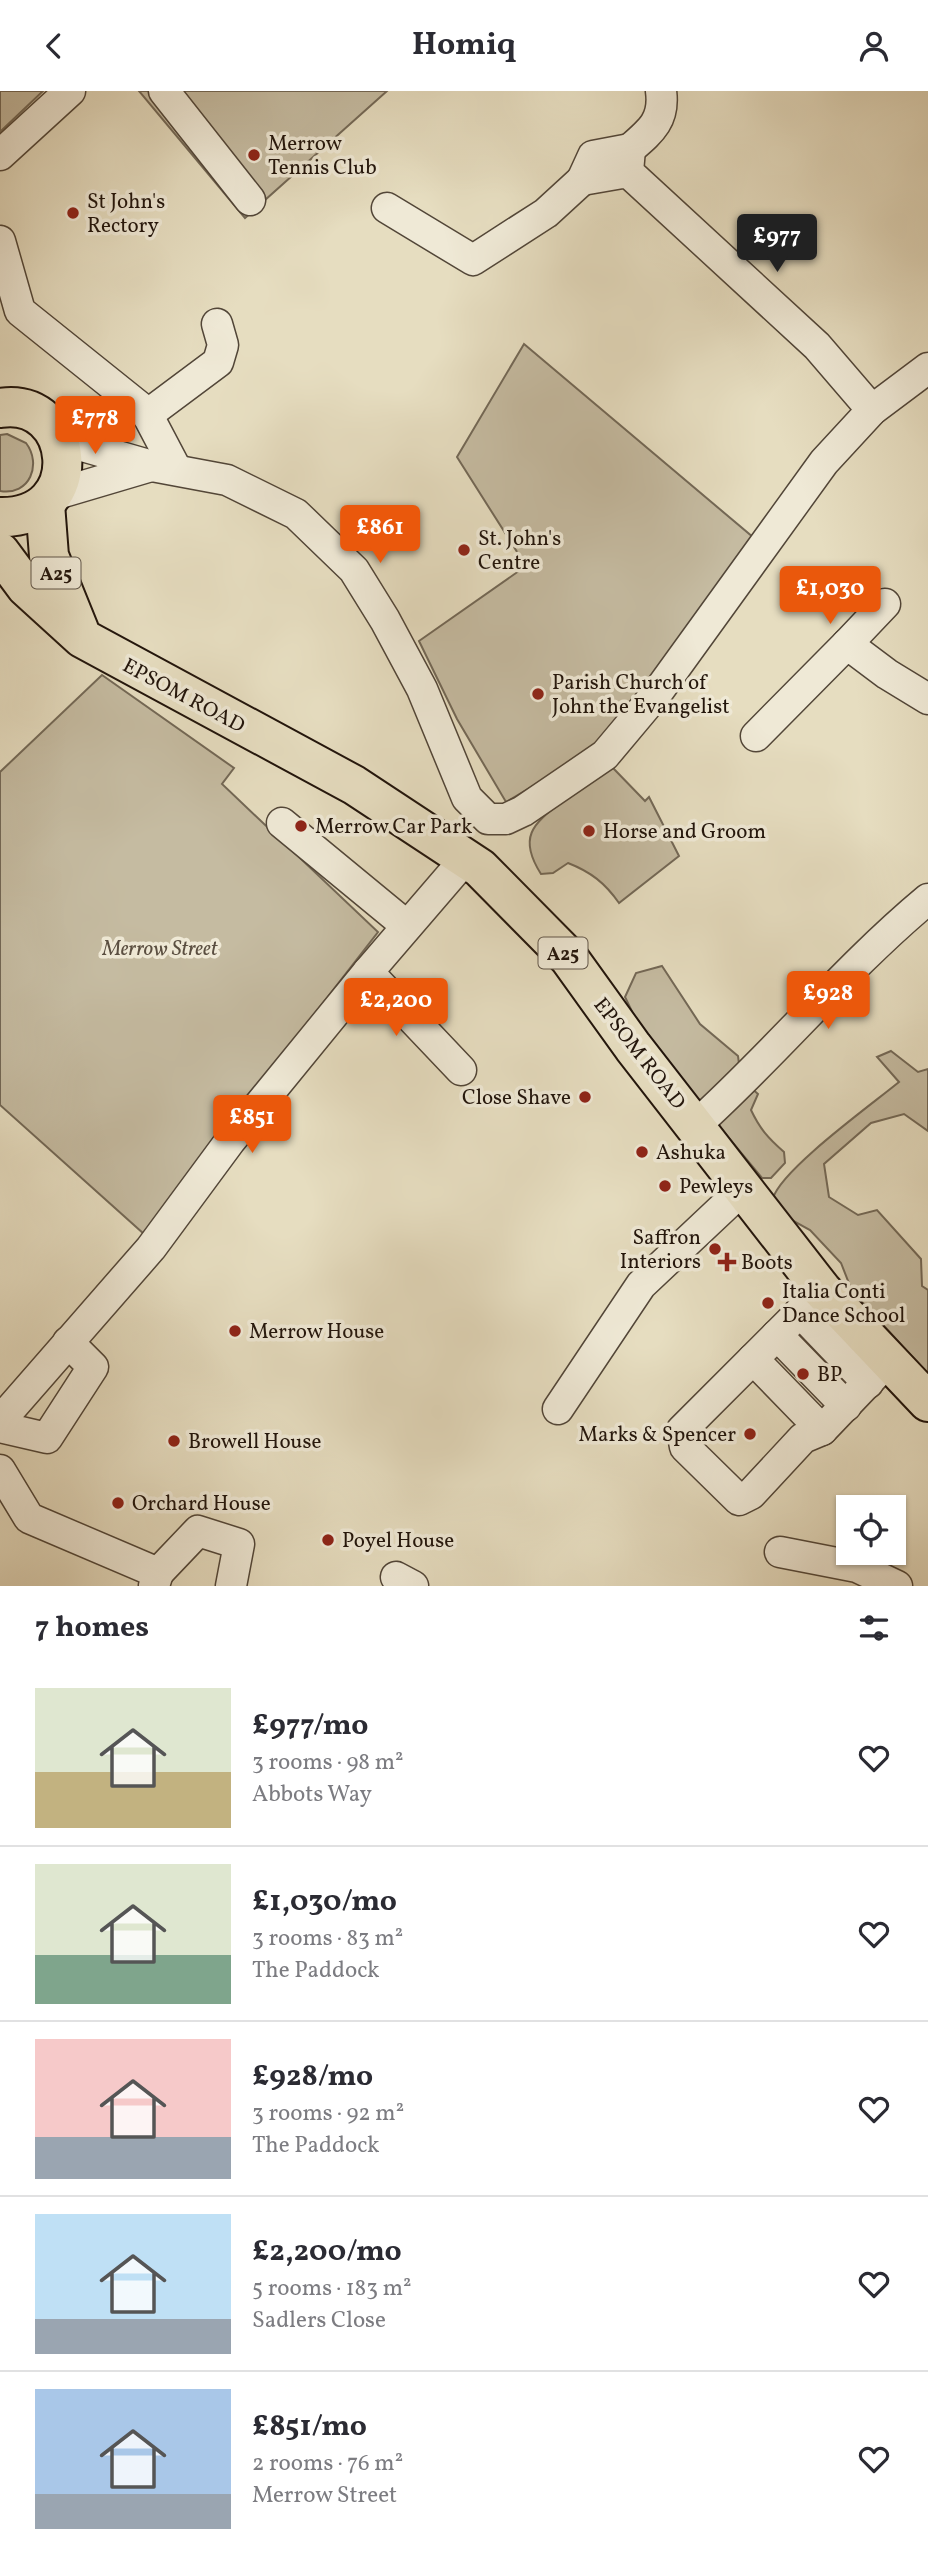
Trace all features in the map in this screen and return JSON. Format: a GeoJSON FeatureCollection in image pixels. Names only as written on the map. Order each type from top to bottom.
{"type":"FeatureCollection","features":[{"type":"Feature","properties":{"kind":"main road"},"geometry":{"type":"LineString","coordinates":[[0,517],[32,513],[49,500],[61,479],[64,460],[60,441],[49,425],[2,399]]}},
{"type":"Feature","properties":{"kind":"main road","name":"A25"},"geometry":{"type":"LineString","coordinates":[[49,500],[49,556],[82,638]]}},
{"type":"Feature","properties":{"kind":"main road","name":"EPSOM ROAD"},"geometry":{"type":"LineString","coordinates":[[0,552],[26,587],[82,638],[354,785],[466,857],[569,958],[743,1189],[785,1238],[796,1316],[878,1372],[928,1402]]}},
{"type":"Feature","properties":{"kind":"street"},"geometry":{"type":"LineString","coordinates":[[0,155],[70,91]]}},
{"type":"Feature","properties":{"kind":"street"},"geometry":{"type":"LineString","coordinates":[[164,91],[250,200]]}},
{"type":"Feature","properties":{"kind":"street"},"geometry":{"type":"LineString","coordinates":[[387,208],[473,260],[546,213],[582,180],[629,161],[658,124],[663,105],[660,91]]}},
{"type":"Feature","properties":{"kind":"street"},"geometry":{"type":"LineString","coordinates":[[629,161],[817,346],[872,410]]}},
{"type":"Feature","properties":{"kind":"street"},"geometry":{"type":"LineString","coordinates":[[0,241],[20,311],[147,415],[164,467]]}},
{"type":"Feature","properties":{"kind":"street"},"geometry":{"type":"LineString","coordinates":[[147,415],[218,362],[223,345],[217,324]]}},
{"type":"Feature","properties":{"kind":"street"},"geometry":{"type":"LineString","coordinates":[[49,425],[86,447],[227,480],[296,513],[354,570],[385,620],[422,689],[467,798],[488,819],[506,819],[523,811],[605,755],[657,693],[824,462],[872,410],[928,368]]}},
{"type":"Feature","properties":{"kind":"street"},"geometry":{"type":"LineString","coordinates":[[49,500],[164,467]]}},
{"type":"Feature","properties":{"kind":"street"},"geometry":{"type":"LineString","coordinates":[[756,736],[885,604]]}},
{"type":"Feature","properties":{"kind":"street"},"geometry":{"type":"LineString","coordinates":[[847,644],[887,674],[928,699]]}},
{"type":"Feature","properties":{"kind":"street"},"geometry":{"type":"LineString","coordinates":[[282,823],[407,926]]}},
{"type":"Feature","properties":{"kind":"street"},"geometry":{"type":"LineString","coordinates":[[0,1421],[151,1248],[230,1141],[466,857]]}},
{"type":"Feature","properties":{"kind":"street"},"geometry":{"type":"LineString","coordinates":[[696,1125],[928,899]]}},
{"type":"Feature","properties":{"kind":"street"},"geometry":{"type":"LineString","coordinates":[[368,972],[461,1070]]}},
{"type":"Feature","properties":{"kind":"street"},"geometry":{"type":"LineString","coordinates":[[558,1409],[641,1285],[743,1189]]}},
{"type":"Feature","properties":{"kind":"street"},"geometry":{"type":"LineString","coordinates":[[846,1406],[796,1316],[682,1430],[685,1447],[739,1500],[751,1494],[803,1438],[822,1430],[846,1406],[878,1372]]}},
{"type":"Feature","properties":{"kind":"street"},"geometry":{"type":"LineString","coordinates":[[0,1427],[47,1438],[93,1367],[68,1342]]}},
{"type":"Feature","properties":{"kind":"street"},"geometry":{"type":"LineString","coordinates":[[753,1359],[822,1430]]}},
{"type":"Feature","properties":{"kind":"street"},"geometry":{"type":"LineString","coordinates":[[0,1470],[29,1518],[156,1580],[198,1531],[239,1544],[231,1586]]}},
{"type":"Feature","properties":{"kind":"street"},"geometry":{"type":"LineString","coordinates":[[780,1552],[856,1567],[897,1586]]}},
{"type":"Feature","properties":{"kind":"green space"},"geometry":{"type":"Polygon","coordinates":[[[0,91],[43,91],[0,132],[0,91]]]}},
{"type":"Feature","properties":{"kind":"green space","name":"Merrow Tennis Club"},"geometry":{"type":"Polygon","coordinates":[[[139,91],[387,91],[245,218],[139,91]]]}},
{"type":"Feature","properties":{"kind":"green space"},"geometry":{"type":"Polygon","coordinates":[[[524,344],[754,538],[597,748],[506,802],[457,719],[419,641],[526,566],[457,457],[524,344]]]}},
{"type":"Feature","properties":{"kind":"green space"},"geometry":{"type":"Polygon","coordinates":[[[7,434],[26,443],[31,451],[33,469],[26,484],[19,489],[0,491],[0,435],[7,434]]]}},
{"type":"Feature","properties":{"kind":"green space","name":"Merrow Street"},"geometry":{"type":"Polygon","coordinates":[[[102,675],[234,768],[222,784],[378,932],[144,1234],[0,1105],[0,772],[102,675]]]}},
{"type":"Feature","properties":{"kind":"green space"},"geometry":{"type":"Polygon","coordinates":[[[613,768],[645,801],[649,797],[679,856],[619,903],[597,879],[568,863],[553,873],[541,874],[530,851],[532,833],[543,817],[613,768]]]}},
{"type":"Feature","properties":{"kind":"green space"},"geometry":{"type":"Polygon","coordinates":[[[662,966],[700,1024],[738,1056],[741,1079],[758,1094],[751,1110],[765,1133],[784,1152],[785,1163],[771,1178],[762,1178],[644,1036],[625,997],[636,973],[662,966]]]}},
{"type":"Feature","properties":{"kind":"green space"},"geometry":{"type":"Polygon","coordinates":[[[891,1051],[918,1072],[928,1069],[928,1131],[904,1114],[871,1123],[824,1164],[829,1197],[858,1215],[877,1210],[921,1259],[922,1286],[928,1290],[928,1374],[852,1291],[841,1263],[810,1230],[788,1218],[773,1198],[780,1186],[809,1155],[899,1082],[877,1057],[891,1051]]]}},
{"type":"Feature","properties":{"kind":"place","name":"Merrow Tennis Club"},"geometry":{"type":"Point","coordinates":[254,155]}},
{"type":"Feature","properties":{"kind":"place","name":"St John's Rectory"},"geometry":{"type":"Point","coordinates":[73,213]}},
{"type":"Feature","properties":{"kind":"place","name":"St. John's Centre"},"geometry":{"type":"Point","coordinates":[464,550]}},
{"type":"Feature","properties":{"kind":"place","name":"Parish Church of John the Evangelist"},"geometry":{"type":"Point","coordinates":[538,694]}},
{"type":"Feature","properties":{"kind":"place","name":"Merrow Car Park"},"geometry":{"type":"Point","coordinates":[301,826]}},
{"type":"Feature","properties":{"kind":"place","name":"Horse and Groom"},"geometry":{"type":"Point","coordinates":[589,831]}},
{"type":"Feature","properties":{"kind":"place","name":"Close Shave"},"geometry":{"type":"Point","coordinates":[585,1097]}},
{"type":"Feature","properties":{"kind":"place","name":"Ashuka"},"geometry":{"type":"Point","coordinates":[642,1152]}},
{"type":"Feature","properties":{"kind":"place","name":"Pewleys"},"geometry":{"type":"Point","coordinates":[665,1186]}},
{"type":"Feature","properties":{"kind":"place","name":"Saffron Interiors"},"geometry":{"type":"Point","coordinates":[715,1249]}},
{"type":"Feature","properties":{"kind":"place","name":"Boots"},"geometry":{"type":"Point","coordinates":[727,1262]}},
{"type":"Feature","properties":{"kind":"place","name":"Italia Conti Dance School"},"geometry":{"type":"Point","coordinates":[768,1303]}},
{"type":"Feature","properties":{"kind":"place","name":"Merrow House"},"geometry":{"type":"Point","coordinates":[235,1331]}},
{"type":"Feature","properties":{"kind":"place","name":"BP"},"geometry":{"type":"Point","coordinates":[803,1374]}},
{"type":"Feature","properties":{"kind":"place","name":"Marks & Spencer"},"geometry":{"type":"Point","coordinates":[750,1434]}},
{"type":"Feature","properties":{"kind":"place","name":"Browell House"},"geometry":{"type":"Point","coordinates":[174,1441]}},
{"type":"Feature","properties":{"kind":"place","name":"Orchard House"},"geometry":{"type":"Point","coordinates":[118,1503]}},
{"type":"Feature","properties":{"kind":"place","name":"Poyel House"},"geometry":{"type":"Point","coordinates":[328,1540]}}]}
